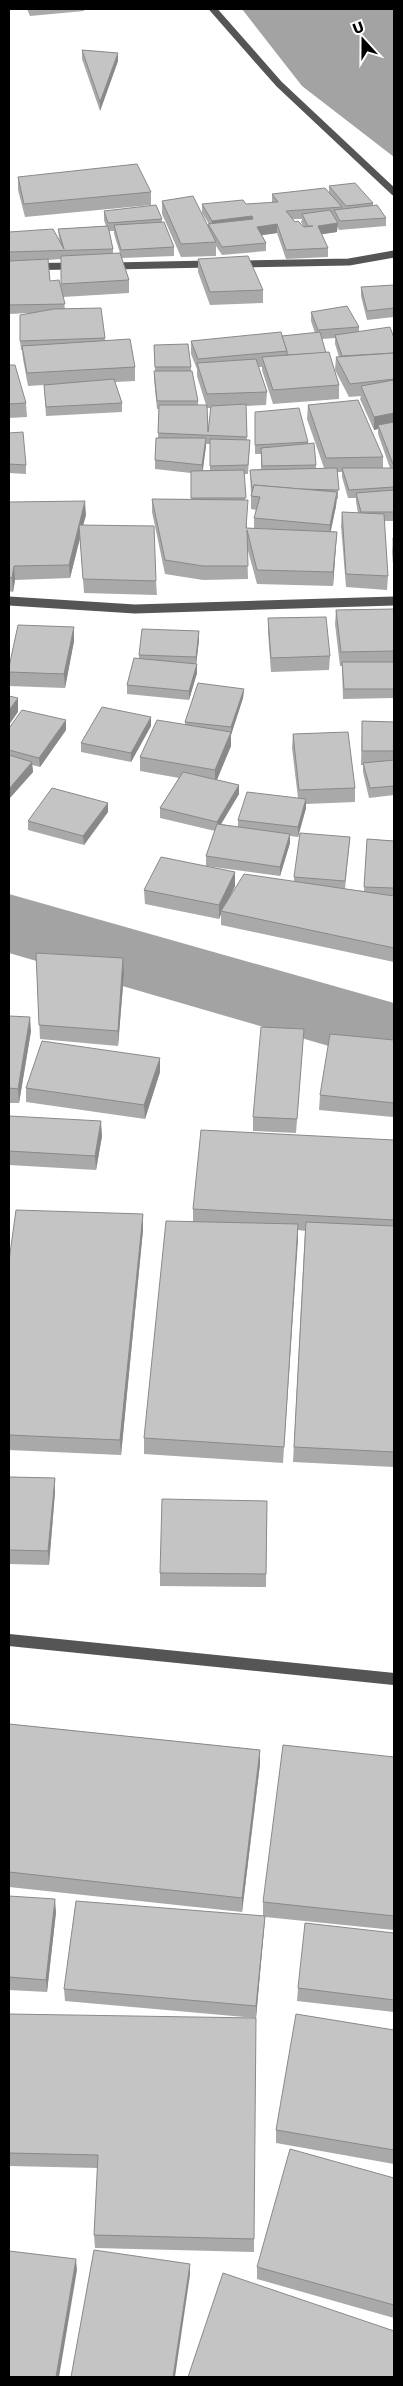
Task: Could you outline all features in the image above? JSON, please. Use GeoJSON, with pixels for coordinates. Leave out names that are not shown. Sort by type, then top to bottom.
{"type":"FeatureCollection","features":[{"type":"Feature","properties":{"kind":"street"},"geometry":{"type":"LineString","coordinates":[[213,9],[279,84],[394,192]]}},
{"type":"Feature","properties":{"kind":"street"},"geometry":{"type":"LineString","coordinates":[[232,264],[349,262],[394,254]]}},
{"type":"Feature","properties":{"kind":"street"},"geometry":{"type":"LineString","coordinates":[[106,266],[223,264]]}},
{"type":"Feature","properties":{"kind":"street"},"geometry":{"type":"LineString","coordinates":[[9,267],[77,266]]}},
{"type":"Feature","properties":{"kind":"street"},"geometry":{"type":"LineString","coordinates":[[9,601],[135,609],[394,602]]}},
{"type":"Feature","properties":{"kind":"street"},"geometry":{"type":"LineString","coordinates":[[9,1640],[394,1679]]}},
{"type":"Feature","properties":{"kind":"shaded area"},"geometry":{"type":"Polygon","coordinates":[[[242,9],[394,9],[394,157],[302,86],[242,9]]]}},
{"type":"Feature","properties":{"kind":"building"},"geometry":{"type":"Polygon","coordinates":[[[82,50],[118,53],[100,102],[82,50]]]}},
{"type":"Feature","properties":{"kind":"building"},"geometry":{"type":"Polygon","coordinates":[[[137,164],[151,192],[24,204],[18,177],[137,164]]]}},
{"type":"Feature","properties":{"kind":"building"},"geometry":{"type":"Polygon","coordinates":[[[355,183],[373,203],[346,206],[329,186],[355,183]]]}},
{"type":"Feature","properties":{"kind":"building"},"geometry":{"type":"Polygon","coordinates":[[[325,188],[342,207],[286,211],[295,222],[298,221],[304,227],[313,226],[308,226],[302,214],[330,210],[338,223],[318,226],[328,248],[286,250],[277,224],[257,227],[266,243],[222,247],[208,224],[253,219],[252,216],[212,221],[202,204],[243,200],[246,204],[278,202],[272,194],[325,188]]]}},
{"type":"Feature","properties":{"kind":"building"},"geometry":{"type":"Polygon","coordinates":[[[193,196],[216,242],[181,244],[162,201],[193,196]]]}},
{"type":"Feature","properties":{"kind":"building"},"geometry":{"type":"Polygon","coordinates":[[[156,205],[162,219],[108,223],[104,211],[156,205]]]}},
{"type":"Feature","properties":{"kind":"building"},"geometry":{"type":"Polygon","coordinates":[[[377,205],[386,218],[340,221],[334,210],[377,205]]]}},
{"type":"Feature","properties":{"kind":"building"},"geometry":{"type":"Polygon","coordinates":[[[164,222],[174,247],[121,250],[114,225],[164,222]]]}},
{"type":"Feature","properties":{"kind":"building"},"geometry":{"type":"Polygon","coordinates":[[[108,226],[113,249],[9,252],[9,232],[53,229],[64,249],[58,229],[108,226]]]}},
{"type":"Feature","properties":{"kind":"building"},"geometry":{"type":"Polygon","coordinates":[[[120,253],[129,280],[61,284],[61,256],[120,253]]]}},
{"type":"Feature","properties":{"kind":"building"},"geometry":{"type":"Polygon","coordinates":[[[248,256],[263,290],[210,292],[198,259],[248,256]]]}},
{"type":"Feature","properties":{"kind":"building"},"geometry":{"type":"Polygon","coordinates":[[[48,259],[50,281],[59,280],[65,304],[9,305],[9,261],[48,259]]]}},
{"type":"Feature","properties":{"kind":"building"},"geometry":{"type":"Polygon","coordinates":[[[394,285],[394,308],[367,311],[361,287],[394,285]]]}},
{"type":"Feature","properties":{"kind":"building"},"geometry":{"type":"Polygon","coordinates":[[[347,306],[359,327],[318,330],[311,312],[347,306]]]}},
{"type":"Feature","properties":{"kind":"building"},"geometry":{"type":"Polygon","coordinates":[[[101,308],[105,338],[20,341],[20,315],[54,309],[101,308]]]}},
{"type":"Feature","properties":{"kind":"building"},"geometry":{"type":"Polygon","coordinates":[[[390,327],[394,338],[394,353],[342,356],[335,335],[390,327]]]}},
{"type":"Feature","properties":{"kind":"building"},"geometry":{"type":"Polygon","coordinates":[[[281,332],[287,351],[198,359],[191,341],[281,332]]]}},
{"type":"Feature","properties":{"kind":"building"},"geometry":{"type":"Polygon","coordinates":[[[320,332],[326,353],[287,355],[282,336],[320,332]]]}},
{"type":"Feature","properties":{"kind":"building"},"geometry":{"type":"Polygon","coordinates":[[[130,339],[135,367],[27,373],[22,346],[130,339]]]}},
{"type":"Feature","properties":{"kind":"building"},"geometry":{"type":"Polygon","coordinates":[[[188,344],[191,367],[155,367],[154,345],[188,344]]]}},
{"type":"Feature","properties":{"kind":"building"},"geometry":{"type":"Polygon","coordinates":[[[329,352],[339,385],[273,390],[262,357],[329,352]]]}},
{"type":"Feature","properties":{"kind":"building"},"geometry":{"type":"Polygon","coordinates":[[[394,353],[394,379],[350,384],[336,357],[394,353]]]}},
{"type":"Feature","properties":{"kind":"building"},"geometry":{"type":"Polygon","coordinates":[[[256,359],[267,392],[207,394],[197,363],[256,359]]]}},
{"type":"Feature","properties":{"kind":"building"},"geometry":{"type":"Polygon","coordinates":[[[9,365],[15,365],[26,403],[9,404],[9,365]]]}},
{"type":"Feature","properties":{"kind":"building"},"geometry":{"type":"Polygon","coordinates":[[[154,371],[192,371],[198,401],[157,401],[154,371]]]}},
{"type":"Feature","properties":{"kind":"building"},"geometry":{"type":"Polygon","coordinates":[[[114,379],[122,403],[46,407],[44,385],[114,379]]]}},
{"type":"Feature","properties":{"kind":"building"},"geometry":{"type":"Polygon","coordinates":[[[394,380],[394,413],[374,417],[361,386],[394,380]]]}},
{"type":"Feature","properties":{"kind":"building"},"geometry":{"type":"Polygon","coordinates":[[[358,400],[383,457],[326,458],[308,405],[358,400]]]}},
{"type":"Feature","properties":{"kind":"building"},"geometry":{"type":"Polygon","coordinates":[[[246,404],[247,437],[158,433],[159,405],[207,405],[208,432],[211,406],[246,404]]]}},
{"type":"Feature","properties":{"kind":"building"},"geometry":{"type":"Polygon","coordinates":[[[299,408],[308,442],[255,445],[255,412],[299,408]]]}},
{"type":"Feature","properties":{"kind":"building"},"geometry":{"type":"Polygon","coordinates":[[[394,422],[394,464],[393,464],[378,425],[394,422]]]}},
{"type":"Feature","properties":{"kind":"building"},"geometry":{"type":"Polygon","coordinates":[[[23,432],[26,465],[9,464],[9,433],[23,432]]]}},
{"type":"Feature","properties":{"kind":"building"},"geometry":{"type":"Polygon","coordinates":[[[156,438],[206,438],[202,465],[155,460],[156,438]]]}},
{"type":"Feature","properties":{"kind":"building"},"geometry":{"type":"Polygon","coordinates":[[[210,439],[250,440],[248,465],[210,466],[210,439]]]}},
{"type":"Feature","properties":{"kind":"building"},"geometry":{"type":"Polygon","coordinates":[[[314,443],[316,465],[262,466],[261,448],[314,443]]]}},
{"type":"Feature","properties":{"kind":"building"},"geometry":{"type":"Polygon","coordinates":[[[337,468],[339,490],[254,485],[252,488],[250,470],[337,468]]]}},
{"type":"Feature","properties":{"kind":"building"},"geometry":{"type":"Polygon","coordinates":[[[342,468],[394,468],[394,487],[349,490],[342,468]]]}},
{"type":"Feature","properties":{"kind":"building"},"geometry":{"type":"Polygon","coordinates":[[[244,470],[246,498],[191,498],[191,471],[244,470]]]}},
{"type":"Feature","properties":{"kind":"building"},"geometry":{"type":"Polygon","coordinates":[[[254,485],[337,492],[330,525],[254,518],[260,497],[251,496],[254,485]]]}},
{"type":"Feature","properties":{"kind":"building"},"geometry":{"type":"Polygon","coordinates":[[[394,490],[394,512],[361,512],[356,493],[394,490]]]}},
{"type":"Feature","properties":{"kind":"building"},"geometry":{"type":"Polygon","coordinates":[[[152,499],[248,500],[246,528],[337,532],[333,572],[257,570],[247,530],[248,566],[203,566],[165,560],[152,499]]]}},
{"type":"Feature","properties":{"kind":"building"},"geometry":{"type":"Polygon","coordinates":[[[85,501],[69,565],[14,566],[12,578],[9,577],[9,502],[85,501]]]}},
{"type":"Feature","properties":{"kind":"building"},"geometry":{"type":"Polygon","coordinates":[[[342,512],[384,514],[388,576],[346,574],[342,512]]]}},
{"type":"Feature","properties":{"kind":"building"},"geometry":{"type":"Polygon","coordinates":[[[79,525],[154,526],[156,581],[83,579],[79,525]]]}},
{"type":"Feature","properties":{"kind":"building"},"geometry":{"type":"Polygon","coordinates":[[[394,609],[394,651],[341,652],[336,610],[394,609]]]}},
{"type":"Feature","properties":{"kind":"building"},"geometry":{"type":"Polygon","coordinates":[[[326,617],[330,656],[271,658],[268,618],[326,617]]]}},
{"type":"Feature","properties":{"kind":"building"},"geometry":{"type":"Polygon","coordinates":[[[18,625],[74,627],[64,674],[9,672],[18,625]]]}},
{"type":"Feature","properties":{"kind":"building"},"geometry":{"type":"Polygon","coordinates":[[[142,629],[199,631],[196,657],[139,655],[142,629]]]}},
{"type":"Feature","properties":{"kind":"building"},"geometry":{"type":"Polygon","coordinates":[[[134,658],[197,664],[189,691],[127,685],[134,658]]]}},
{"type":"Feature","properties":{"kind":"building"},"geometry":{"type":"Polygon","coordinates":[[[342,662],[394,662],[394,689],[344,689],[342,662]]]}},
{"type":"Feature","properties":{"kind":"building"},"geometry":{"type":"Polygon","coordinates":[[[198,683],[244,689],[231,727],[185,722],[198,683]]]}},
{"type":"Feature","properties":{"kind":"building"},"geometry":{"type":"Polygon","coordinates":[[[9,696],[18,698],[9,710],[9,696]]]}},
{"type":"Feature","properties":{"kind":"building"},"geometry":{"type":"Polygon","coordinates":[[[102,707],[151,717],[131,753],[81,743],[102,707]]]}},
{"type":"Feature","properties":{"kind":"building"},"geometry":{"type":"Polygon","coordinates":[[[22,710],[66,720],[39,758],[9,750],[9,728],[22,710]]]}},
{"type":"Feature","properties":{"kind":"building"},"geometry":{"type":"Polygon","coordinates":[[[157,720],[231,732],[215,770],[140,757],[157,720]]]}},
{"type":"Feature","properties":{"kind":"building"},"geometry":{"type":"Polygon","coordinates":[[[362,721],[394,722],[394,751],[362,751],[362,721]]]}},
{"type":"Feature","properties":{"kind":"building"},"geometry":{"type":"Polygon","coordinates":[[[348,732],[355,788],[299,790],[293,734],[348,732]]]}},
{"type":"Feature","properties":{"kind":"building"},"geometry":{"type":"Polygon","coordinates":[[[9,755],[32,762],[9,789],[9,755]]]}},
{"type":"Feature","properties":{"kind":"building"},"geometry":{"type":"Polygon","coordinates":[[[394,760],[394,786],[370,788],[363,763],[394,760]]]}},
{"type":"Feature","properties":{"kind":"building"},"geometry":{"type":"Polygon","coordinates":[[[183,772],[239,785],[217,822],[160,808],[183,772]]]}},
{"type":"Feature","properties":{"kind":"building"},"geometry":{"type":"Polygon","coordinates":[[[52,788],[108,803],[83,836],[28,821],[52,788]]]}},
{"type":"Feature","properties":{"kind":"building"},"geometry":{"type":"Polygon","coordinates":[[[247,792],[306,799],[298,827],[238,820],[247,792]]]}},
{"type":"Feature","properties":{"kind":"building"},"geometry":{"type":"Polygon","coordinates":[[[217,824],[290,834],[280,867],[206,856],[217,824]]]}},
{"type":"Feature","properties":{"kind":"building"},"geometry":{"type":"Polygon","coordinates":[[[300,833],[350,837],[345,881],[294,877],[300,833]]]}},
{"type":"Feature","properties":{"kind":"building"},"geometry":{"type":"Polygon","coordinates":[[[367,839],[394,841],[394,888],[364,887],[367,839]]]}},
{"type":"Feature","properties":{"kind":"building"},"geometry":{"type":"Polygon","coordinates":[[[161,857],[235,872],[219,905],[144,890],[161,857]]]}},
{"type":"Feature","properties":{"kind":"building"},"geometry":{"type":"Polygon","coordinates":[[[244,874],[394,896],[394,948],[221,911],[244,874]]]}},
{"type":"Feature","properties":{"kind":"building"},"geometry":{"type":"Polygon","coordinates":[[[36,953],[123,958],[118,1031],[39,1025],[36,953]]]}},
{"type":"Feature","properties":{"kind":"building"},"geometry":{"type":"Polygon","coordinates":[[[9,1016],[30,1017],[18,1089],[9,1088],[9,1016]]]}},
{"type":"Feature","properties":{"kind":"building"},"geometry":{"type":"Polygon","coordinates":[[[261,1027],[304,1029],[297,1119],[253,1117],[261,1027]]]}},
{"type":"Feature","properties":{"kind":"building"},"geometry":{"type":"Polygon","coordinates":[[[330,1034],[394,1040],[394,1103],[320,1095],[330,1034]]]}},
{"type":"Feature","properties":{"kind":"building"},"geometry":{"type":"Polygon","coordinates":[[[42,1041],[160,1058],[144,1105],[26,1088],[42,1041]]]}},
{"type":"Feature","properties":{"kind":"building"},"geometry":{"type":"Polygon","coordinates":[[[9,1116],[101,1121],[95,1156],[9,1151],[9,1116]]]}},
{"type":"Feature","properties":{"kind":"building"},"geometry":{"type":"Polygon","coordinates":[[[201,1130],[394,1140],[394,1220],[193,1209],[201,1130]]]}},
{"type":"Feature","properties":{"kind":"building"},"geometry":{"type":"Polygon","coordinates":[[[16,1210],[143,1214],[120,1440],[9,1435],[9,1261],[16,1210]]]}},
{"type":"Feature","properties":{"kind":"building"},"geometry":{"type":"Polygon","coordinates":[[[166,1221],[298,1224],[284,1447],[144,1438],[166,1221]]]}},
{"type":"Feature","properties":{"kind":"building"},"geometry":{"type":"Polygon","coordinates":[[[306,1222],[394,1226],[394,1452],[294,1447],[306,1222]]]}},
{"type":"Feature","properties":{"kind":"building"},"geometry":{"type":"Polygon","coordinates":[[[9,1477],[55,1478],[48,1551],[9,1550],[9,1477]]]}},
{"type":"Feature","properties":{"kind":"building"},"geometry":{"type":"Polygon","coordinates":[[[162,1499],[267,1501],[266,1574],[160,1573],[162,1499]]]}},
{"type":"Feature","properties":{"kind":"building"},"geometry":{"type":"Polygon","coordinates":[[[9,1724],[260,1750],[242,1898],[9,1872],[9,1724]]]}},
{"type":"Feature","properties":{"kind":"building"},"geometry":{"type":"Polygon","coordinates":[[[283,1745],[394,1757],[394,1916],[263,1902],[283,1745]]]}},
{"type":"Feature","properties":{"kind":"building"},"geometry":{"type":"Polygon","coordinates":[[[9,1896],[55,1899],[46,1980],[9,1977],[9,1896]]]}},
{"type":"Feature","properties":{"kind":"building"},"geometry":{"type":"Polygon","coordinates":[[[76,1901],[265,1916],[256,2006],[64,1989],[76,1901]]]}},
{"type":"Feature","properties":{"kind":"building"},"geometry":{"type":"Polygon","coordinates":[[[305,1923],[394,1933],[394,2000],[298,1988],[305,1923]]]}},
{"type":"Feature","properties":{"kind":"building"},"geometry":{"type":"Polygon","coordinates":[[[9,2014],[256,2018],[254,2239],[94,2235],[98,2155],[9,2153],[9,2014]]]}},
{"type":"Feature","properties":{"kind":"building"},"geometry":{"type":"Polygon","coordinates":[[[296,2014],[394,2030],[394,2150],[276,2130],[296,2014]]]}},
{"type":"Feature","properties":{"kind":"building"},"geometry":{"type":"Polygon","coordinates":[[[290,2149],[394,2178],[394,2305],[257,2267],[290,2149]]]}},
{"type":"Feature","properties":{"kind":"building"},"geometry":{"type":"Polygon","coordinates":[[[94,2250],[190,2264],[173,2377],[71,2377],[94,2250]]]}},
{"type":"Feature","properties":{"kind":"building"},"geometry":{"type":"Polygon","coordinates":[[[9,2251],[76,2259],[56,2377],[9,2377],[9,2251]]]}},
{"type":"Feature","properties":{"kind":"building"},"geometry":{"type":"Polygon","coordinates":[[[223,2273],[394,2331],[394,2377],[188,2377],[223,2273]]]}},
{"type":"Feature","properties":{"kind":"waterway"},"geometry":{"type":"LineString","coordinates":[[9,923],[394,1034]]}}]}
